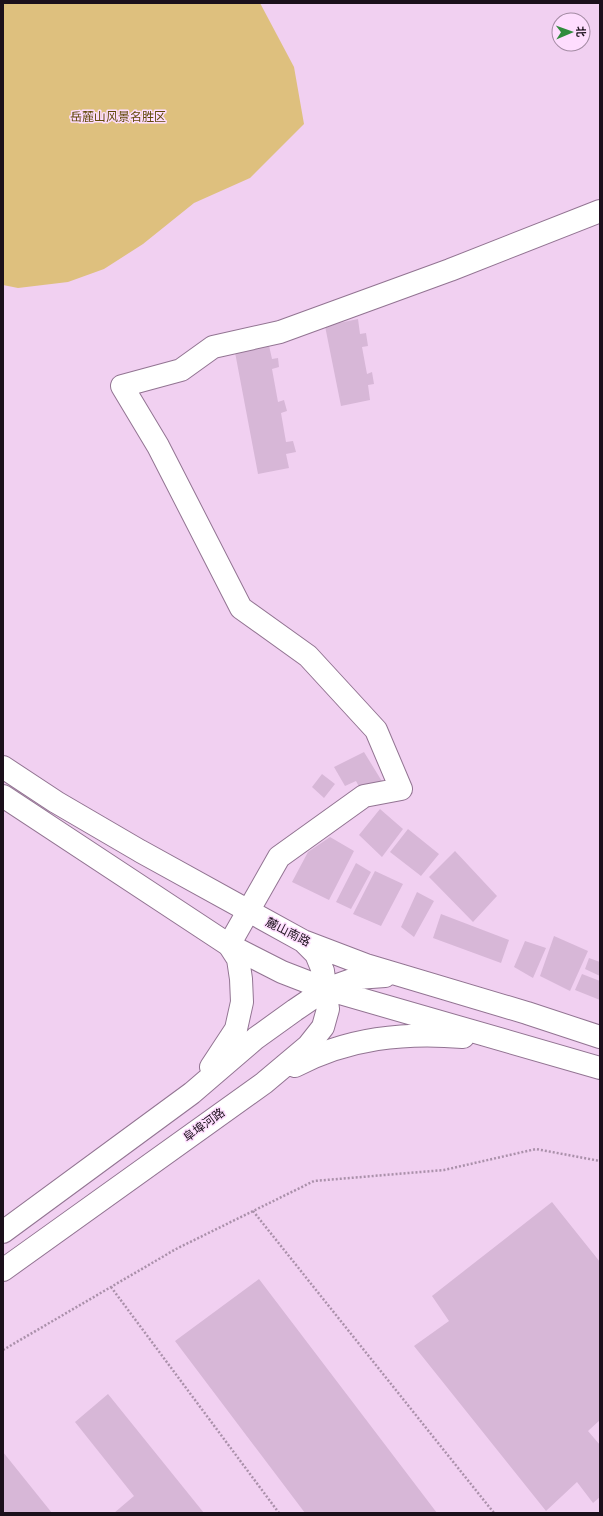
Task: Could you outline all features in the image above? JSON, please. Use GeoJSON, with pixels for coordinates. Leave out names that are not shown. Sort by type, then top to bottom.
{"type":"FeatureCollection","features":[{"type":"Feature","properties":{"kind":"main road"},"geometry":{"type":"LineString","coordinates":[[229,946],[279,857],[364,796],[401,789],[376,730],[308,656],[241,608],[158,446],[122,386],[181,370],[213,347],[280,332],[450,270],[600,211]]}},
{"type":"Feature","properties":{"kind":"main road","name":"麓山南路"},"geometry":{"type":"LineString","coordinates":[[3,767],[56,802],[140,851],[303,941],[366,965],[600,1037]]}},
{"type":"Feature","properties":{"kind":"main road"},"geometry":{"type":"LineString","coordinates":[[3,796],[229,946],[282,972],[326,989],[531,1046],[600,1068]]}},
{"type":"Feature","properties":{"kind":"main road","name":"阜埠河路"},"geometry":{"type":"LineString","coordinates":[[3,1270],[264,1082],[308,1046],[323,1027],[328,1009],[323,971],[316,954],[303,941]]}},
{"type":"Feature","properties":{"kind":"main road"},"geometry":{"type":"LineString","coordinates":[[192,1093],[236,1029],[242,1002],[241,979],[238,958],[229,946]]}},
{"type":"Feature","properties":{"kind":"main road"},"geometry":{"type":"LineString","coordinates":[[3,1232],[192,1093],[256,1038],[326,989],[356,978],[401,976]]}},
{"type":"Feature","properties":{"kind":"main road"},"geometry":{"type":"LineString","coordinates":[[264,1082],[314,1056],[350,1044],[410,1035],[462,1037],[531,1046]]}},
{"type":"Feature","properties":{"kind":"path"},"geometry":{"type":"LineString","coordinates":[[3,1350],[176,1249],[314,1181],[444,1170],[536,1149],[600,1161]]}},
{"type":"Feature","properties":{"kind":"path"},"geometry":{"type":"LineString","coordinates":[[253,1211],[494,1513]]}},
{"type":"Feature","properties":{"kind":"path"},"geometry":{"type":"LineString","coordinates":[[110,1287],[279,1513]]}},
{"type":"Feature","properties":{"kind":"green space","name":"岳麓山风景名胜区"},"geometry":{"type":"Polygon","coordinates":[[[3,3],[260,3],[294,67],[304,124],[250,178],[194,203],[143,244],[104,269],[68,282],[18,288],[3,285],[3,3]]]}},
{"type":"Feature","properties":{"kind":"building"},"geometry":{"type":"Polygon","coordinates":[[[358,319],[360,334],[366,333],[368,346],[362,347],[367,374],[372,372],[374,384],[368,385],[370,400],[341,406],[325,326],[358,319]]]}},
{"type":"Feature","properties":{"kind":"building"},"geometry":{"type":"Polygon","coordinates":[[[268,341],[272,359],[278,358],[279,367],[272,369],[278,402],[284,400],[287,411],[281,413],[286,442],[293,441],[296,452],[286,454],[289,468],[258,474],[234,347],[268,341]]]}},
{"type":"Feature","properties":{"kind":"building"},"geometry":{"type":"Polygon","coordinates":[[[364,752],[383,783],[364,796],[356,781],[345,786],[334,767],[364,752]]]}},
{"type":"Feature","properties":{"kind":"building"},"geometry":{"type":"Polygon","coordinates":[[[322,774],[335,784],[324,798],[312,787],[322,774]]]}},
{"type":"Feature","properties":{"kind":"building"},"geometry":{"type":"Polygon","coordinates":[[[380,809],[403,829],[382,857],[359,835],[380,809]]]}},
{"type":"Feature","properties":{"kind":"building"},"geometry":{"type":"Polygon","coordinates":[[[408,829],[439,854],[421,876],[390,852],[408,829]]]}},
{"type":"Feature","properties":{"kind":"building"},"geometry":{"type":"Polygon","coordinates":[[[330,837],[354,851],[329,900],[292,882],[308,852],[330,837]]]}},
{"type":"Feature","properties":{"kind":"building"},"geometry":{"type":"Polygon","coordinates":[[[455,851],[497,896],[473,922],[429,877],[455,851]]]}},
{"type":"Feature","properties":{"kind":"building"},"geometry":{"type":"Polygon","coordinates":[[[356,863],[371,872],[351,909],[336,902],[356,863]]]}},
{"type":"Feature","properties":{"kind":"building"},"geometry":{"type":"Polygon","coordinates":[[[375,871],[403,884],[381,926],[353,914],[375,871]]]}},
{"type":"Feature","properties":{"kind":"building"},"geometry":{"type":"Polygon","coordinates":[[[417,892],[434,901],[414,937],[401,927],[417,892]]]}},
{"type":"Feature","properties":{"kind":"building"},"geometry":{"type":"Polygon","coordinates":[[[441,914],[509,940],[501,963],[433,938],[441,914]]]}},
{"type":"Feature","properties":{"kind":"building"},"geometry":{"type":"Polygon","coordinates":[[[554,936],[588,951],[570,991],[540,976],[554,936]]]}},
{"type":"Feature","properties":{"kind":"building"},"geometry":{"type":"Polygon","coordinates":[[[525,941],[546,948],[533,978],[514,967],[525,941]]]}},
{"type":"Feature","properties":{"kind":"building"},"geometry":{"type":"Polygon","coordinates":[[[589,958],[600,962],[600,976],[585,969],[589,958]]]}},
{"type":"Feature","properties":{"kind":"building"},"geometry":{"type":"Polygon","coordinates":[[[582,974],[600,981],[600,1000],[575,990],[582,974]]]}},
{"type":"Feature","properties":{"kind":"building"},"geometry":{"type":"Polygon","coordinates":[[[552,1202],[600,1262],[600,1420],[588,1431],[600,1445],[600,1497],[593,1503],[577,1482],[546,1511],[414,1346],[449,1321],[432,1296],[552,1202]]]}},
{"type":"Feature","properties":{"kind":"building"},"geometry":{"type":"Polygon","coordinates":[[[259,1279],[437,1513],[305,1513],[175,1341],[259,1279]]]}},
{"type":"Feature","properties":{"kind":"building"},"geometry":{"type":"Polygon","coordinates":[[[108,1394],[204,1513],[114,1513],[134,1496],[75,1422],[108,1394]]]}},
{"type":"Feature","properties":{"kind":"building"},"geometry":{"type":"Polygon","coordinates":[[[3,1452],[52,1513],[3,1513],[3,1452]]]}}]}
